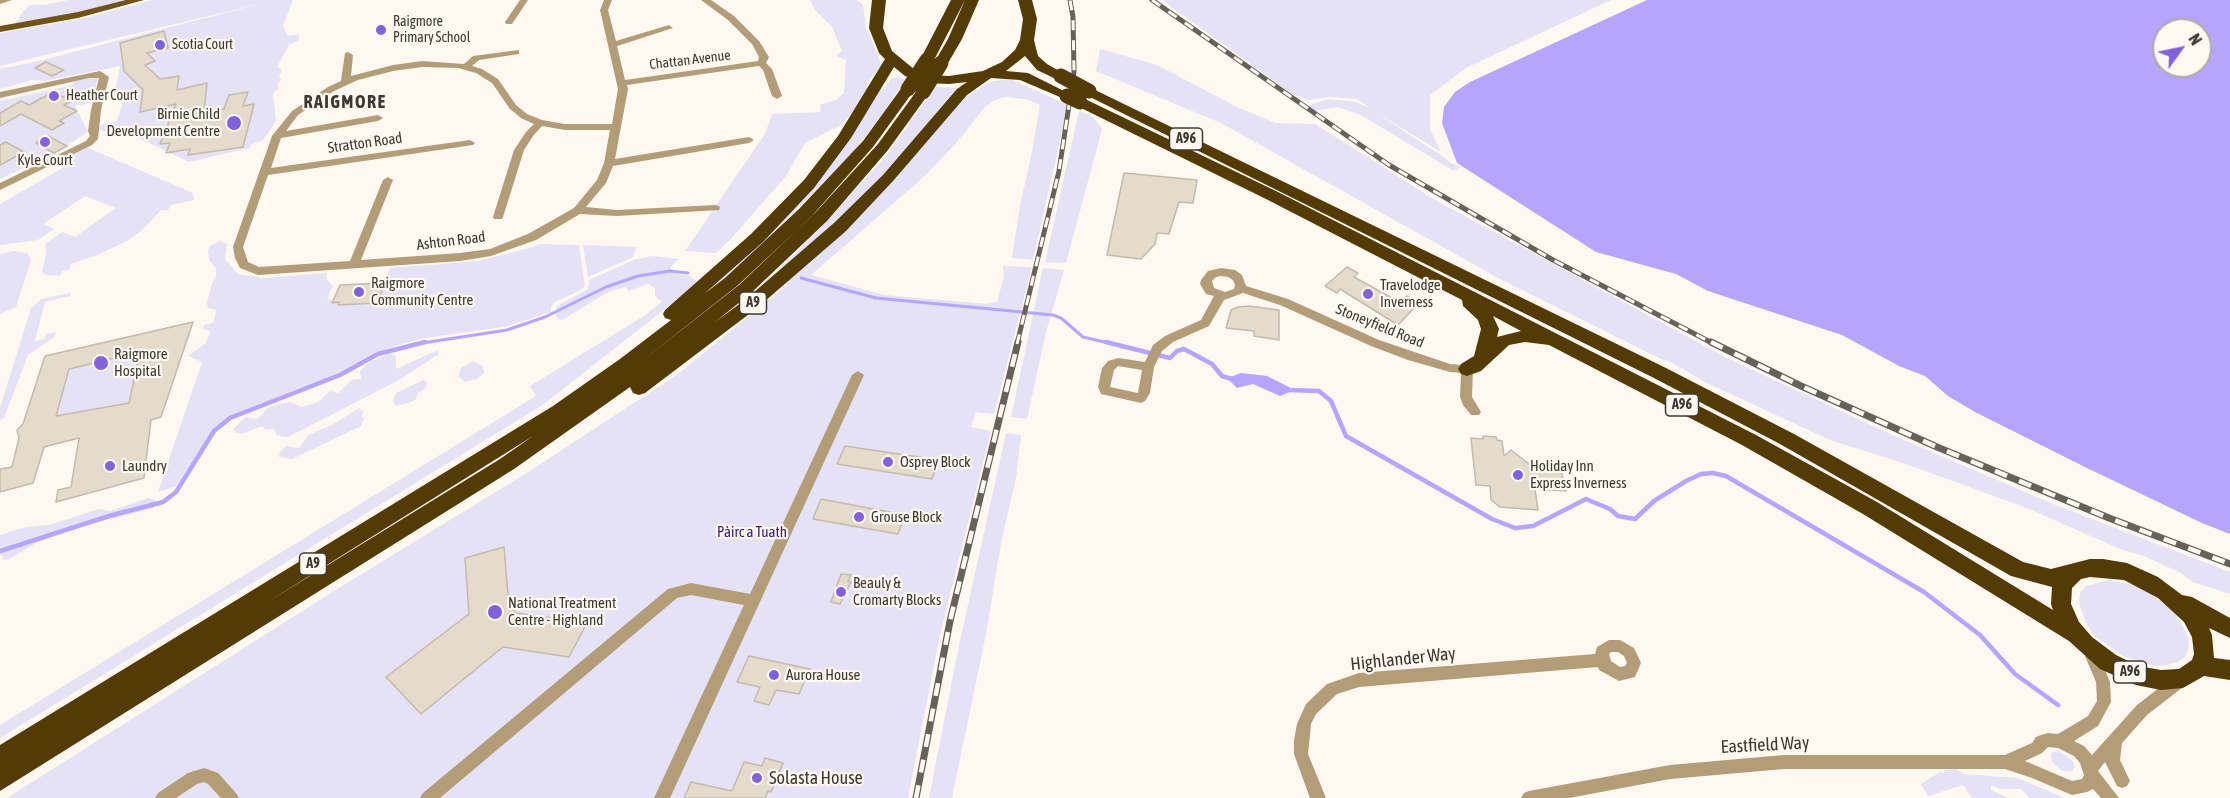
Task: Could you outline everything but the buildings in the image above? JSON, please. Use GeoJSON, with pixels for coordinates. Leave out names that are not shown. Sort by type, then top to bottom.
{"type":"FeatureCollection","features":[{"type":"Feature","properties":{"kind":"highway","name":"A96"},"geometry":{"type":"LineString","coordinates":[[879,0],[876,28],[882,46],[892,58],[910,72],[939,80],[987,74],[1023,76],[1079,96],[1658,372],[1787,440],[2018,570],[2051,578],[2090,568],[2103,567],[2127,572],[2230,629]]}},
{"type":"Feature","properties":{"kind":"highway","name":"A9"},"geometry":{"type":"LineString","coordinates":[[934,62],[957,0]]}},
{"type":"Feature","properties":{"kind":"highway","name":"A9"},"geometry":{"type":"LineString","coordinates":[[0,780],[557,431],[651,364],[745,288],[821,217],[855,181],[883,147],[934,62],[955,39],[972,0]]}},
{"type":"Feature","properties":{"kind":"highway","name":"A96"},"geometry":{"type":"LineString","coordinates":[[987,74],[1014,59],[1021,52],[1027,40],[1030,19],[1025,0]]}},
{"type":"Feature","properties":{"kind":"highway","name":"A96"},"geometry":{"type":"LineString","coordinates":[[1027,40],[1032,57],[1042,67],[1061,76],[1079,96],[1749,440],[1870,508],[2082,640]]}},
{"type":"Feature","properties":{"kind":"highway","name":"A9"},"geometry":{"type":"LineString","coordinates":[[560,411],[714,278],[794,200],[844,138],[892,58]]}},
{"type":"Feature","properties":{"kind":"highway","name":"A9"},"geometry":{"type":"LineString","coordinates":[[379,543],[448,512],[630,394],[719,329],[840,227],[888,178],[957,97],[987,74]]}},
{"type":"Feature","properties":{"kind":"highway","name":"A9"},"geometry":{"type":"LineString","coordinates":[[0,757],[560,411],[626,364],[731,282],[805,213],[840,177],[915,91]]}},
{"type":"Feature","properties":{"kind":"highway"},"geometry":{"type":"LineString","coordinates":[[1396,258],[1463,298],[1480,311],[1490,329],[1483,357]]}},
{"type":"Feature","properties":{"kind":"highway"},"geometry":{"type":"LineString","coordinates":[[1467,369],[1475,366],[1504,340],[1516,336],[1534,336],[1643,384]]}},
{"type":"Feature","properties":{"kind":"highway","name":"A96"},"geometry":{"type":"LineString","coordinates":[[2073,573],[2062,585],[2061,604],[2071,628],[2082,640],[2108,662],[2136,675],[2161,680],[2183,678]]}},
{"type":"Feature","properties":{"kind":"highway","name":"A96"},"geometry":{"type":"LineString","coordinates":[[2165,592],[2191,616],[2202,635],[2205,654],[2201,666]]}},
{"type":"Feature","properties":{"kind":"highway"},"geometry":{"type":"LineString","coordinates":[[2183,678],[2201,666],[2230,670]]}},
{"type":"Feature","properties":{"kind":"main road"},"geometry":{"type":"LineString","coordinates":[[0,29],[78,15],[139,0]]}},
{"type":"Feature","properties":{"kind":"street"},"geometry":{"type":"LineString","coordinates":[[0,2],[8,0]]}},
{"type":"Feature","properties":{"kind":"street"},"geometry":{"type":"LineString","coordinates":[[509,22],[524,0]]}},
{"type":"Feature","properties":{"kind":"street","name":"Ashton Road"},"geometry":{"type":"LineString","coordinates":[[277,136],[238,248],[244,265],[258,272],[460,257],[491,252],[532,237],[578,210],[602,181],[609,163],[623,89],[604,10],[608,0]]}},
{"type":"Feature","properties":{"kind":"street"},"geometry":{"type":"LineString","coordinates":[[705,0],[737,23],[756,44],[764,57],[761,63],[767,69],[777,96]]}},
{"type":"Feature","properties":{"kind":"street"},"geometry":{"type":"LineString","coordinates":[[612,45],[669,28]]}},
{"type":"Feature","properties":{"kind":"street"},"geometry":{"type":"LineString","coordinates":[[466,67],[477,58],[516,52]]}},
{"type":"Feature","properties":{"kind":"street"},"geometry":{"type":"LineString","coordinates":[[346,82],[348,55]]}},
{"type":"Feature","properties":{"kind":"street","name":"Chattan Avenue"},"geometry":{"type":"LineString","coordinates":[[622,83],[761,63]]}},
{"type":"Feature","properties":{"kind":"street"},"geometry":{"type":"LineString","coordinates":[[277,136],[295,113],[346,82],[381,70],[422,64],[458,64],[479,71],[495,81],[513,107],[524,116],[540,123],[565,128],[615,127]]}},
{"type":"Feature","properties":{"kind":"street"},"geometry":{"type":"LineString","coordinates":[[0,95],[88,75],[100,74],[104,77],[96,110],[93,131],[95,137],[89,143],[0,187]]}},
{"type":"Feature","properties":{"kind":"street"},"geometry":{"type":"LineString","coordinates":[[277,136],[378,118]]}},
{"type":"Feature","properties":{"kind":"street"},"geometry":{"type":"LineString","coordinates":[[498,217],[519,150],[529,134],[540,123]]}},
{"type":"Feature","properties":{"kind":"street"},"geometry":{"type":"LineString","coordinates":[[609,163],[749,140]]}},
{"type":"Feature","properties":{"kind":"street","name":"Stratton Road"},"geometry":{"type":"LineString","coordinates":[[265,172],[470,143]]}},
{"type":"Feature","properties":{"kind":"street"},"geometry":{"type":"LineString","coordinates":[[354,264],[388,180]]}},
{"type":"Feature","properties":{"kind":"street"},"geometry":{"type":"LineString","coordinates":[[578,210],[617,213],[715,208]]}},
{"type":"Feature","properties":{"kind":"street"},"geometry":{"type":"LineString","coordinates":[[1193,278],[1207,280],[1226,269],[1238,278],[1240,288],[1230,296],[1220,296],[1210,291],[1207,280]]}},
{"type":"Feature","properties":{"kind":"street","name":"Stoneyfield Road"},"geometry":{"type":"LineString","coordinates":[[1240,288],[1284,302],[1412,357],[1450,368],[1467,369]]}},
{"type":"Feature","properties":{"kind":"street"},"geometry":{"type":"LineString","coordinates":[[1152,359],[1163,342],[1205,323],[1220,296]]}},
{"type":"Feature","properties":{"kind":"street"},"geometry":{"type":"LineString","coordinates":[[1467,369],[1466,397],[1475,412]]}},
{"type":"Feature","properties":{"kind":"street"},"geometry":{"type":"LineString","coordinates":[[662,798],[858,375]]}},
{"type":"Feature","properties":{"kind":"street"},"geometry":{"type":"LineString","coordinates":[[428,798],[673,593],[691,589],[754,601]]}},
{"type":"Feature","properties":{"kind":"street"},"geometry":{"type":"LineString","coordinates":[[2060,741],[2093,721],[2104,702],[2105,690],[2099,668],[2082,640]]}},
{"type":"Feature","properties":{"kind":"street","name":"Highlander Way"},"geometry":{"type":"LineString","coordinates":[[1318,798],[1301,754],[1301,740],[1304,724],[1311,709],[1332,689],[1359,680],[1602,660]]}},
{"type":"Feature","properties":{"kind":"street"},"geometry":{"type":"LineString","coordinates":[[2005,762],[2049,777],[2072,788],[2090,776],[2142,710],[2183,678]]}},
{"type":"Feature","properties":{"kind":"street"},"geometry":{"type":"LineString","coordinates":[[2005,762],[2037,748],[2041,742],[2060,741],[2079,751],[2090,776],[2110,798]]}},
{"type":"Feature","properties":{"kind":"street"},"geometry":{"type":"LineString","coordinates":[[2115,742],[2112,760],[2122,781]]}},
{"type":"Feature","properties":{"kind":"street"},"geometry":{"type":"LineString","coordinates":[[2037,748],[2037,761],[2049,777]]}},
{"type":"Feature","properties":{"kind":"street","name":"Eastfield Way"},"geometry":{"type":"LineString","coordinates":[[1529,798],[1648,776],[1738,765],[1784,762],[2005,762]]}},
{"type":"Feature","properties":{"kind":"street"},"geometry":{"type":"LineString","coordinates":[[163,798],[194,778],[204,775],[213,778],[231,798]]}},
{"type":"Feature","properties":{"kind":"green space"},"geometry":{"type":"Polygon","coordinates":[[[68,0],[133,0],[108,8],[14,22],[20,19],[18,18],[29,5],[45,5],[68,0]]]}},
{"type":"Feature","properties":{"kind":"green space"},"geometry":{"type":"Polygon","coordinates":[[[153,0],[293,0],[283,26],[288,36],[299,35],[299,40],[289,45],[277,67],[282,70],[279,77],[281,80],[277,84],[279,88],[273,94],[276,121],[263,140],[252,144],[250,148],[189,162],[126,132],[117,138],[101,130],[99,127],[103,124],[117,121],[124,99],[124,94],[108,97],[109,90],[116,86],[120,66],[44,81],[32,80],[0,89],[0,69],[267,2],[0,66],[0,33],[81,19],[153,0]]]}},
{"type":"Feature","properties":{"kind":"green space"},"geometry":{"type":"Polygon","coordinates":[[[810,0],[857,0],[863,5],[866,27],[882,65],[868,81],[866,97],[841,125],[805,143],[786,176],[730,240],[716,253],[685,251],[765,134],[772,114],[821,112],[820,105],[836,100],[844,93],[846,60],[838,57],[837,55],[842,51],[832,27],[815,10],[810,0]]]}},
{"type":"Feature","properties":{"kind":"green space"},"geometry":{"type":"Polygon","coordinates":[[[1162,0],[1611,0],[1466,68],[1430,95],[1430,129],[1441,152],[1374,111],[1450,163],[1460,167],[1454,171],[1361,115],[1338,107],[1315,111],[1310,107],[1312,104],[1329,99],[1355,102],[1370,108],[1357,99],[1329,97],[1308,100],[1292,94],[1162,0]]]}},
{"type":"Feature","properties":{"kind":"green space"},"geometry":{"type":"Polygon","coordinates":[[[1100,49],[1157,65],[1239,108],[1276,123],[1315,124],[1437,201],[1727,358],[1897,437],[2053,504],[2230,572],[2230,594],[2193,582],[2181,573],[2144,556],[2120,549],[2027,508],[1903,463],[1830,440],[1705,382],[1671,362],[1500,279],[1221,123],[1096,71],[1100,49]]]}},
{"type":"Feature","properties":{"kind":"green space"},"geometry":{"type":"Polygon","coordinates":[[[93,76],[98,78],[93,98],[89,103],[75,106],[88,132],[55,153],[57,158],[33,170],[26,167],[0,179],[0,101],[72,85],[75,81],[93,76]]]}},
{"type":"Feature","properties":{"kind":"green space"},"geometry":{"type":"Polygon","coordinates":[[[898,77],[905,80],[882,115],[852,153],[736,272],[692,303],[838,155],[881,89],[884,89],[891,79],[898,77]]]}},
{"type":"Feature","properties":{"kind":"green space","name":"Pàirc a Tuath"},"geometry":{"type":"Polygon","coordinates":[[[1010,79],[1068,105],[1033,260],[1012,258],[1040,105],[1025,99],[1005,97],[985,107],[926,175],[811,275],[884,295],[987,304],[997,302],[1004,276],[1003,266],[1032,267],[994,414],[976,412],[971,427],[991,431],[940,635],[908,798],[7,798],[334,591],[530,471],[678,374],[787,285],[784,283],[880,193],[966,97],[989,82],[1010,79]]]}},
{"type":"Feature","properties":{"kind":"green space"},"geometry":{"type":"Polygon","coordinates":[[[935,87],[961,88],[866,195],[777,277],[704,330],[776,272],[820,229],[886,156],[935,87]]]}},
{"type":"Feature","properties":{"kind":"green space"},"geometry":{"type":"Polygon","coordinates":[[[1079,111],[1093,117],[1102,129],[1066,263],[1045,262],[1079,111]]]}},
{"type":"Feature","properties":{"kind":"green space"},"geometry":{"type":"Polygon","coordinates":[[[86,147],[193,193],[194,200],[171,205],[168,210],[161,210],[129,240],[95,256],[70,264],[70,269],[62,271],[60,276],[45,275],[42,271],[46,254],[45,244],[62,232],[75,237],[116,208],[85,196],[43,224],[54,229],[38,240],[0,245],[0,204],[68,165],[63,160],[86,147]]]}},
{"type":"Feature","properties":{"kind":"green space"},"geometry":{"type":"Polygon","coordinates":[[[220,241],[227,244],[225,259],[238,274],[264,278],[327,273],[327,280],[333,286],[327,299],[333,300],[332,303],[339,302],[338,305],[377,303],[390,268],[479,261],[540,244],[579,245],[585,286],[555,302],[551,307],[551,312],[504,327],[424,338],[389,348],[332,377],[229,417],[212,432],[176,486],[158,492],[202,362],[188,356],[206,343],[210,331],[203,329],[204,325],[212,323],[215,317],[216,310],[208,308],[207,303],[212,283],[216,278],[216,268],[209,260],[208,251],[210,246],[220,241]]]}},
{"type":"Feature","properties":{"kind":"green space"},"geometry":{"type":"Polygon","coordinates":[[[583,245],[636,247],[633,257],[588,277],[583,245]]]}},
{"type":"Feature","properties":{"kind":"green space"},"geometry":{"type":"Polygon","coordinates":[[[15,251],[27,253],[31,260],[16,307],[0,314],[0,254],[15,251]]]}},
{"type":"Feature","properties":{"kind":"green space"},"geometry":{"type":"Polygon","coordinates":[[[652,256],[679,259],[671,267],[672,273],[690,276],[696,281],[694,286],[544,404],[0,738],[0,725],[536,396],[530,386],[644,316],[662,302],[655,296],[655,288],[648,284],[629,291],[626,287],[610,291],[562,320],[557,318],[555,313],[557,306],[588,289],[589,280],[634,260],[652,256]]]}},
{"type":"Feature","properties":{"kind":"green space"},"geometry":{"type":"Polygon","coordinates":[[[1043,268],[1064,270],[1046,332],[1027,419],[1011,417],[1043,268]]]}},
{"type":"Feature","properties":{"kind":"green space"},"geometry":{"type":"Polygon","coordinates":[[[70,293],[70,296],[45,302],[35,341],[45,339],[46,334],[56,332],[54,337],[28,355],[4,418],[0,420],[0,408],[31,308],[42,299],[70,293]]]}},
{"type":"Feature","properties":{"kind":"green space"},"geometry":{"type":"Polygon","coordinates":[[[438,350],[439,354],[399,380],[288,437],[276,435],[275,429],[266,430],[262,426],[242,434],[233,429],[246,417],[258,419],[268,408],[279,404],[290,402],[302,407],[318,402],[330,391],[338,393],[352,380],[361,379],[360,371],[370,362],[384,356],[390,354],[396,356],[396,369],[438,350]]]}},
{"type":"Feature","properties":{"kind":"green space"},"geometry":{"type":"Polygon","coordinates":[[[140,352],[129,403],[56,416],[64,387],[32,394],[39,375],[140,352]]]}},
{"type":"Feature","properties":{"kind":"green space"},"geometry":{"type":"Polygon","coordinates":[[[473,361],[483,366],[484,373],[477,379],[465,382],[459,377],[459,373],[461,368],[473,361]]]}},
{"type":"Feature","properties":{"kind":"green space"},"geometry":{"type":"Polygon","coordinates":[[[423,380],[427,382],[427,386],[418,392],[416,399],[396,406],[393,401],[396,393],[423,380]]]}},
{"type":"Feature","properties":{"kind":"green space"},"geometry":{"type":"Polygon","coordinates":[[[359,408],[364,412],[361,416],[364,418],[361,426],[292,459],[279,457],[280,452],[286,446],[299,448],[308,435],[332,425],[359,408]]]}},
{"type":"Feature","properties":{"kind":"green space"},"geometry":{"type":"Polygon","coordinates":[[[1006,433],[1021,435],[1016,478],[1001,543],[986,634],[952,798],[929,798],[958,650],[1006,433]]]}},
{"type":"Feature","properties":{"kind":"green space"},"geometry":{"type":"Polygon","coordinates":[[[148,498],[156,500],[154,508],[75,528],[36,543],[9,559],[3,560],[0,555],[0,535],[26,527],[49,525],[99,509],[111,511],[148,498]]]}},
{"type":"Feature","properties":{"kind":"green space"},"geometry":{"type":"Polygon","coordinates":[[[2107,580],[2135,585],[2150,593],[2175,613],[2188,636],[2189,647],[2186,656],[2178,662],[2154,666],[2123,656],[2096,637],[2087,625],[2079,603],[2080,593],[2086,586],[2107,580]]]}},
{"type":"Feature","properties":{"kind":"green space"},"geometry":{"type":"Polygon","coordinates":[[[2058,751],[2072,760],[2075,766],[2072,771],[2062,771],[2052,762],[2051,753],[2058,751]]]}},
{"type":"Feature","properties":{"kind":"green space"},"geometry":{"type":"Polygon","coordinates":[[[1956,769],[1964,774],[2017,778],[2065,798],[2030,798],[2021,789],[2001,789],[1991,785],[1991,790],[2009,798],[1972,798],[1963,785],[1928,796],[1921,784],[1940,772],[1944,773],[1944,770],[1956,769]]]}},
{"type":"Feature","properties":{"kind":"shaded area"},"geometry":{"type":"Polygon","coordinates":[[[1647,0],[2230,0],[2230,534],[2089,469],[1975,412],[1948,396],[1925,376],[1899,366],[1842,335],[1708,291],[1676,274],[1596,252],[1457,163],[1442,123],[1444,107],[1455,92],[1470,82],[1647,0]]]}},
{"type":"Feature","properties":{"kind":"shaded area"},"geometry":{"type":"Polygon","coordinates":[[[1241,373],[1267,376],[1289,387],[1292,391],[1280,396],[1253,384],[1237,388],[1227,378],[1241,373]]]}},
{"type":"Feature","properties":{"kind":"waterway"},"geometry":{"type":"LineString","coordinates":[[419,344],[507,330],[545,317],[606,287],[638,276],[670,271],[688,273]]}},
{"type":"Feature","properties":{"kind":"waterway"},"geometry":{"type":"LineString","coordinates":[[801,278],[876,298],[1053,315],[1061,318],[1083,337],[1113,344]]}},
{"type":"Feature","properties":{"kind":"waterway"},"geometry":{"type":"LineString","coordinates":[[419,344],[425,342]]}},
{"type":"Feature","properties":{"kind":"waterway"},"geometry":{"type":"LineString","coordinates":[[1106,342],[1170,358],[1177,351],[1184,349],[1212,364],[1222,376],[1232,379]]}},
{"type":"Feature","properties":{"kind":"waterway"},"geometry":{"type":"LineString","coordinates":[[0,551],[109,516],[163,502],[176,492],[214,431],[230,418],[340,375],[378,354],[419,344]]}},
{"type":"Feature","properties":{"kind":"waterway"},"geometry":{"type":"LineString","coordinates":[[1288,390],[1319,391],[1331,401],[1346,436],[1492,519],[1515,528],[1533,526],[1586,499],[1610,509],[1618,516],[1635,519],[1654,501],[1686,481],[1701,474],[1713,473],[1726,476],[1924,592],[1980,635],[2015,674],[2058,705]]}},
{"type":"Feature","properties":{"kind":"railway"},"geometry":{"type":"LineString","coordinates":[[1017,344],[1059,171],[1074,72],[1073,17],[1070,0]]}},
{"type":"Feature","properties":{"kind":"railway"},"geometry":{"type":"LineString","coordinates":[[1152,0],[1389,165],[1553,260],[1714,344]]}},
{"type":"Feature","properties":{"kind":"railway"},"geometry":{"type":"LineString","coordinates":[[916,798],[950,621],[1018,342]]}},
{"type":"Feature","properties":{"kind":"railway"},"geometry":{"type":"LineString","coordinates":[[1711,342],[1801,386],[1937,447],[2109,518],[2230,564]]}},
{"type":"Feature","properties":{"kind":"place","name":"Raigmore Primary School"},"geometry":{"type":"Point","coordinates":[381,30]}},
{"type":"Feature","properties":{"kind":"place","name":"Scotia Court"},"geometry":{"type":"Point","coordinates":[160,45]}},
{"type":"Feature","properties":{"kind":"place","name":"Heather Court"},"geometry":{"type":"Point","coordinates":[54,96]}},
{"type":"Feature","properties":{"kind":"place","name":"Birnie Child Development Centre"},"geometry":{"type":"Point","coordinates":[234,123]}},
{"type":"Feature","properties":{"kind":"place","name":"Kyle Court"},"geometry":{"type":"Point","coordinates":[45,142]}},
{"type":"Feature","properties":{"kind":"place","name":"Raigmore Community Centre"},"geometry":{"type":"Point","coordinates":[359,292]}},
{"type":"Feature","properties":{"kind":"place","name":"Travelodge Inverness"},"geometry":{"type":"Point","coordinates":[1368,294]}},
{"type":"Feature","properties":{"kind":"place","name":"Raigmore Hospital"},"geometry":{"type":"Point","coordinates":[101,363]}},
{"type":"Feature","properties":{"kind":"place","name":"Osprey Block"},"geometry":{"type":"Point","coordinates":[888,462]}},
{"type":"Feature","properties":{"kind":"place","name":"Laundry"},"geometry":{"type":"Point","coordinates":[110,466]}},
{"type":"Feature","properties":{"kind":"place","name":"Holiday Inn Express Inverness"},"geometry":{"type":"Point","coordinates":[1518,475]}},
{"type":"Feature","properties":{"kind":"place","name":"Grouse Block"},"geometry":{"type":"Point","coordinates":[859,517]}},
{"type":"Feature","properties":{"kind":"place","name":"Beauly & Cromarty Blocks"},"geometry":{"type":"Point","coordinates":[841,592]}},
{"type":"Feature","properties":{"kind":"place","name":"National Treatment Centre - Highland"},"geometry":{"type":"Point","coordinates":[495,612]}},
{"type":"Feature","properties":{"kind":"place","name":"Aurora House"},"geometry":{"type":"Point","coordinates":[774,675]}},
{"type":"Feature","properties":{"kind":"place","name":"Solasta House"},"geometry":{"type":"Point","coordinates":[757,778]}},
{"type":"Feature","properties":{"kind":"district","name":"RAIGMORE"},"geometry":{"type":"Point","coordinates":[345,102]}}]}
